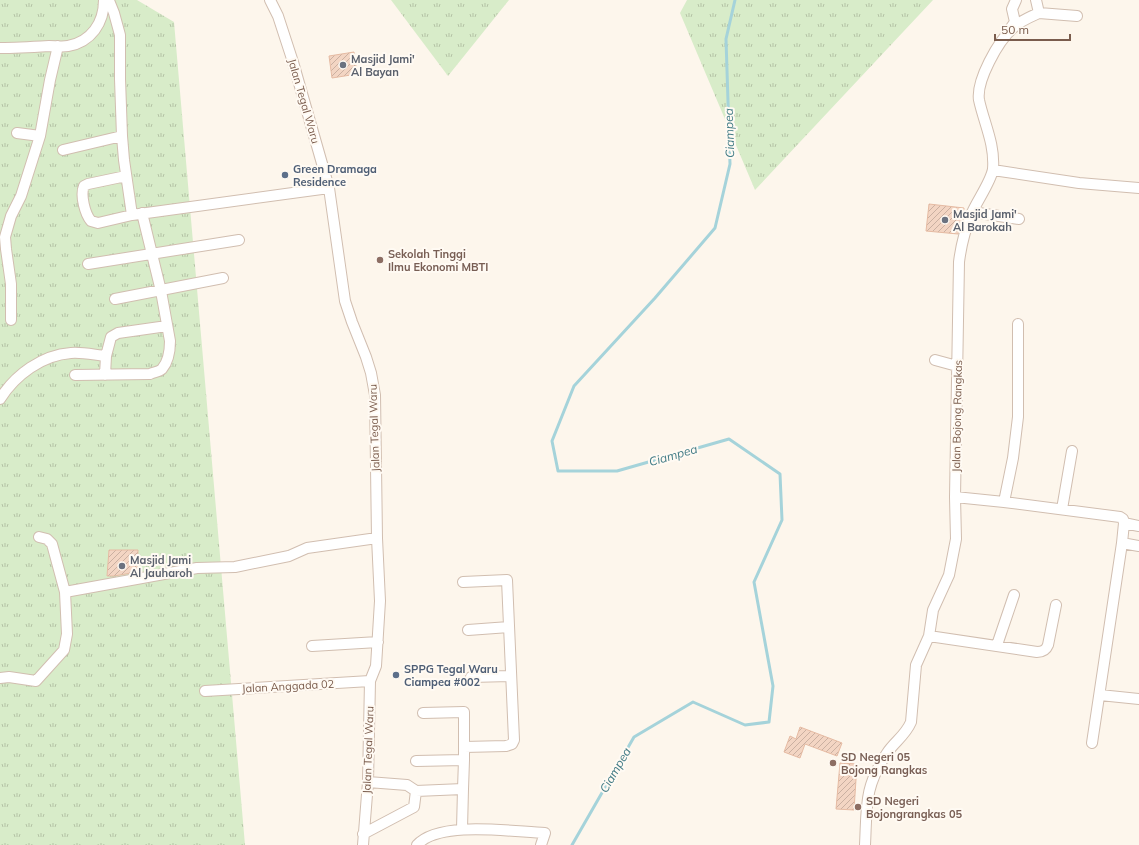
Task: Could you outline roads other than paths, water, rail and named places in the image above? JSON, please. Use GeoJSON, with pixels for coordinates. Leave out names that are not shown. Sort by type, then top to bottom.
{"type":"FeatureCollection","features":[{"type":"Feature","properties":{"kind":"street"},"geometry":{"type":"LineString","coordinates":[[0,48],[66,46],[83,41],[97,27],[102,18],[105,0],[110,3],[120,35],[122,136],[126,176],[151,254],[161,291],[170,341],[170,349],[162,368],[150,374],[75,376]]}},
{"type":"Feature","properties":{"kind":"street","name":"Jalan Tegal Waru"},"geometry":{"type":"LineString","coordinates":[[270,0],[278,16],[293,62],[329,188],[346,301],[352,322],[370,368],[375,396],[376,538],[380,602],[376,666],[370,681],[368,782],[362,845]]}},
{"type":"Feature","properties":{"kind":"street"},"geometry":{"type":"LineString","coordinates":[[1009,31],[1015,22],[1012,9],[1016,0]]}},
{"type":"Feature","properties":{"kind":"street"},"geometry":{"type":"LineString","coordinates":[[1036,0],[1039,13],[1077,16]]}},
{"type":"Feature","properties":{"kind":"street","name":"Jalan Bojong Rangkas"},"geometry":{"type":"LineString","coordinates":[[865,845],[867,797],[869,788],[878,768],[888,752],[908,730],[911,722],[916,665],[929,636],[933,610],[949,574],[956,539],[955,497],[959,262],[961,249],[971,214],[992,170],[993,154],[980,101],[979,88],[1001,40],[1020,22],[1039,13]]}},
{"type":"Feature","properties":{"kind":"street"},"geometry":{"type":"LineString","coordinates":[[10,320],[11,284],[6,249],[6,237],[11,216],[20,196],[40,136],[58,46]]}},
{"type":"Feature","properties":{"kind":"street"},"geometry":{"type":"LineString","coordinates":[[17,133],[40,136]]}},
{"type":"Feature","properties":{"kind":"street"},"geometry":{"type":"LineString","coordinates":[[63,150],[122,136]]}},
{"type":"Feature","properties":{"kind":"street"},"geometry":{"type":"LineString","coordinates":[[992,170],[1079,182],[1139,188]]}},
{"type":"Feature","properties":{"kind":"street"},"geometry":{"type":"LineString","coordinates":[[126,176],[84,186],[82,192],[87,216],[91,221],[98,222],[137,214],[329,188]]}},
{"type":"Feature","properties":{"kind":"street"},"geometry":{"type":"LineString","coordinates":[[971,214],[979,213],[1019,219]]}},
{"type":"Feature","properties":{"kind":"street"},"geometry":{"type":"LineString","coordinates":[[88,264],[239,240]]}},
{"type":"Feature","properties":{"kind":"street"},"geometry":{"type":"LineString","coordinates":[[115,299],[223,278]]}},
{"type":"Feature","properties":{"kind":"street"},"geometry":{"type":"LineString","coordinates":[[1004,502],[1013,458],[1018,417],[1018,324]]}},
{"type":"Feature","properties":{"kind":"street"},"geometry":{"type":"LineString","coordinates":[[105,375],[106,356],[111,337],[118,333],[167,326]]}},
{"type":"Feature","properties":{"kind":"street"},"geometry":{"type":"LineString","coordinates":[[0,399],[24,371],[51,357],[72,353],[106,356]]}},
{"type":"Feature","properties":{"kind":"street"},"geometry":{"type":"LineString","coordinates":[[935,360],[957,366]]}},
{"type":"Feature","properties":{"kind":"street"},"geometry":{"type":"LineString","coordinates":[[1062,510],[1072,451]]}},
{"type":"Feature","properties":{"kind":"street"},"geometry":{"type":"LineString","coordinates":[[955,497],[1120,517],[1124,522],[1139,526]]}},
{"type":"Feature","properties":{"kind":"street"},"geometry":{"type":"LineString","coordinates":[[1092,743],[1124,522]]}},
{"type":"Feature","properties":{"kind":"street"},"geometry":{"type":"LineString","coordinates":[[0,678],[9,677],[36,681],[64,650],[67,634],[65,592],[52,544],[47,539],[39,536]]}},
{"type":"Feature","properties":{"kind":"street"},"geometry":{"type":"LineString","coordinates":[[65,592],[197,568],[235,567],[289,556],[307,548],[376,538]]}},
{"type":"Feature","properties":{"kind":"street"},"geometry":{"type":"LineString","coordinates":[[1122,543],[1139,546]]}},
{"type":"Feature","properties":{"kind":"street"},"geometry":{"type":"LineString","coordinates":[[463,582],[507,580],[514,740],[512,744],[506,746],[464,747]]}},
{"type":"Feature","properties":{"kind":"street"},"geometry":{"type":"LineString","coordinates":[[997,645],[1014,595]]}},
{"type":"Feature","properties":{"kind":"street"},"geometry":{"type":"LineString","coordinates":[[929,636],[1043,652],[1047,649],[1056,605]]}},
{"type":"Feature","properties":{"kind":"street"},"geometry":{"type":"LineString","coordinates":[[468,630],[509,627]]}},
{"type":"Feature","properties":{"kind":"street"},"geometry":{"type":"LineString","coordinates":[[312,646],[378,642]]}},
{"type":"Feature","properties":{"kind":"street"},"geometry":{"type":"LineString","coordinates":[[471,677],[511,676]]}},
{"type":"Feature","properties":{"kind":"street","name":"Jalan Anggada 02"},"geometry":{"type":"LineString","coordinates":[[205,691],[370,681]]}},
{"type":"Feature","properties":{"kind":"street"},"geometry":{"type":"LineString","coordinates":[[1100,695],[1139,699]]}},
{"type":"Feature","properties":{"kind":"street"},"geometry":{"type":"LineString","coordinates":[[424,712],[464,712],[462,829]]}},
{"type":"Feature","properties":{"kind":"street"},"geometry":{"type":"LineString","coordinates":[[416,761],[464,760]]}},
{"type":"Feature","properties":{"kind":"street"},"geometry":{"type":"LineString","coordinates":[[368,782],[407,785],[416,791],[462,789]]}},
{"type":"Feature","properties":{"kind":"street"},"geometry":{"type":"LineString","coordinates":[[364,834],[414,808],[416,791]]}},
{"type":"Feature","properties":{"kind":"street"},"geometry":{"type":"LineString","coordinates":[[417,845],[422,839],[431,835],[462,829],[545,833],[541,845]]}},
{"type":"Feature","properties":{"kind":"waterway","name":"Ciampea"},"geometry":{"type":"LineString","coordinates":[[572,845],[634,737],[693,702],[745,725],[769,722],[773,686],[754,582],[782,520],[780,474],[729,439],[617,471],[558,471],[552,441],[574,386],[655,298],[715,228],[730,164],[726,39],[735,0]]}},
{"type":"Feature","properties":{"kind":"place","name":"Masjid Jami' Al Bayan"},"geometry":{"type":"Point","coordinates":[343,65]}},
{"type":"Feature","properties":{"kind":"place","name":"Green Dramaga Residence"},"geometry":{"type":"Point","coordinates":[285,175]}},
{"type":"Feature","properties":{"kind":"place","name":"Masjid Jami' Al Barokah"},"geometry":{"type":"Point","coordinates":[945,220]}},
{"type":"Feature","properties":{"kind":"place","name":"Sekolah Tinggi Ilmu Ekonomi MBTI"},"geometry":{"type":"Point","coordinates":[380,260]}},
{"type":"Feature","properties":{"kind":"place","name":"Masjid Jami Al Jauharoh"},"geometry":{"type":"Point","coordinates":[122,566]}},
{"type":"Feature","properties":{"kind":"place","name":"SPPG Tegal Waru Ciampea #002"},"geometry":{"type":"Point","coordinates":[396,675]}},
{"type":"Feature","properties":{"kind":"place","name":"SD Negeri 05 Bojong Rangkas"},"geometry":{"type":"Point","coordinates":[833,763]}},
{"type":"Feature","properties":{"kind":"place","name":"SD Negeri Bojongrangkas 05"},"geometry":{"type":"Point","coordinates":[858,807]}}]}
